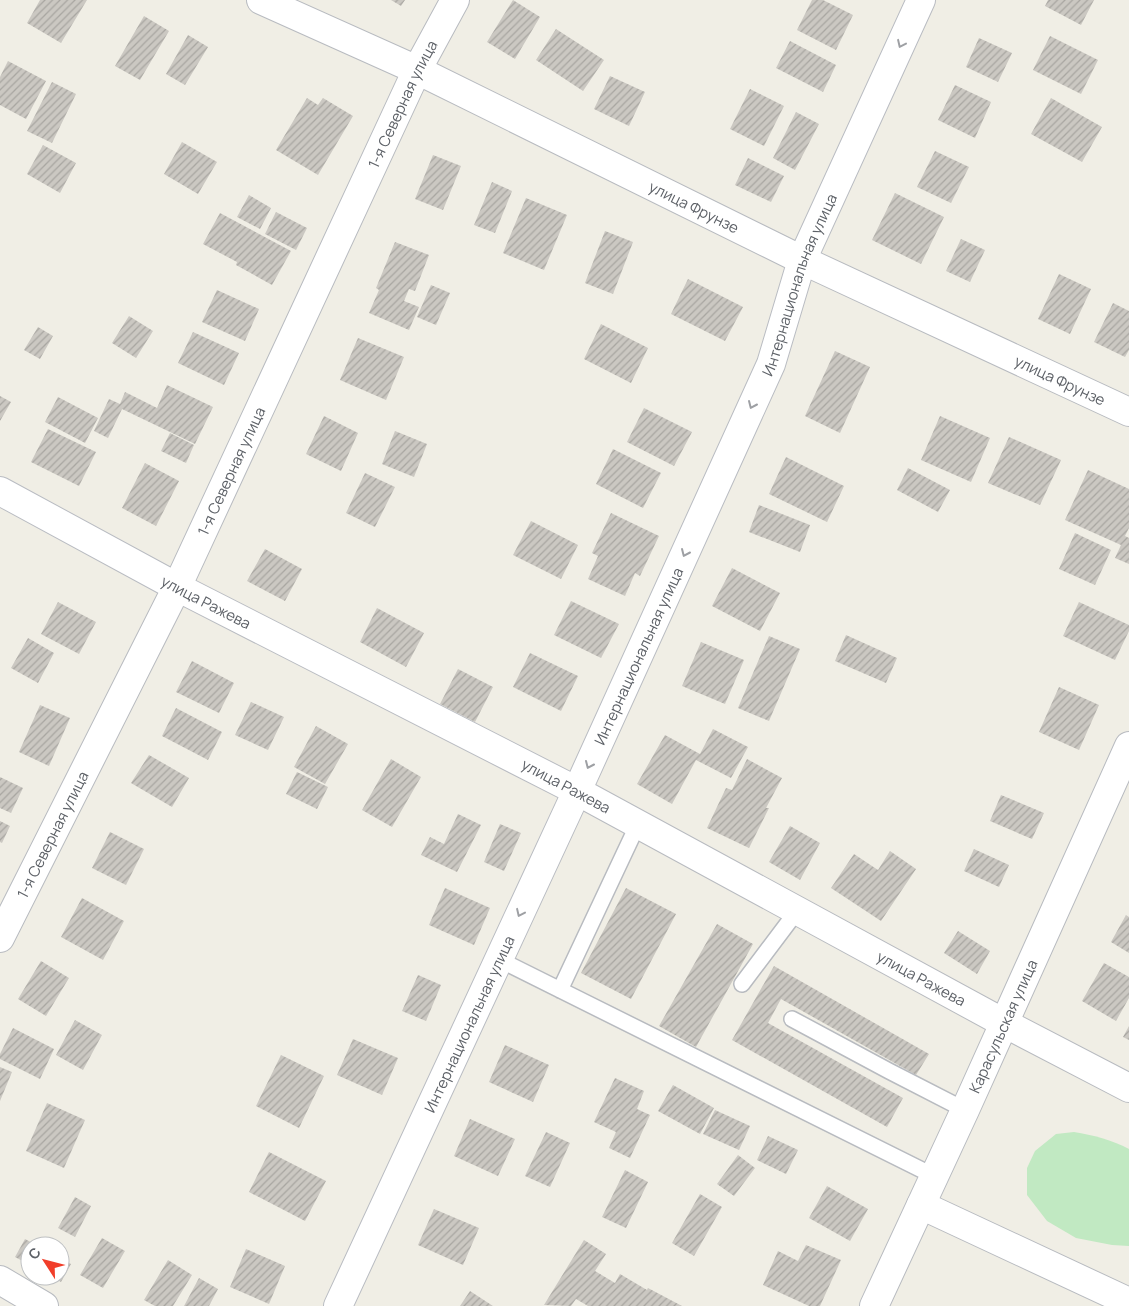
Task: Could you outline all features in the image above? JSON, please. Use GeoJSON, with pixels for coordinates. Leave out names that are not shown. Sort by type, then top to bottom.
{"type":"FeatureCollection","features":[{"type":"Feature","properties":{"kind":"street","name":"улица Фрунзе"},"geometry":{"type":"LineString","coordinates":[[261,0],[417,70],[802,260],[1129,412]]}},
{"type":"Feature","properties":{"kind":"street","name":"1-я Северная улица"},"geometry":{"type":"LineString","coordinates":[[0,938],[177,587],[417,70],[455,0]]}},
{"type":"Feature","properties":{"kind":"street","name":"Интернациональная улица"},"geometry":{"type":"LineString","coordinates":[[338,1306],[577,791],[771,364],[802,260],[921,0]]}},
{"type":"Feature","properties":{"kind":"street","name":"улица Ражева"},"geometry":{"type":"LineString","coordinates":[[0,491],[177,587],[577,791],[1004,1023],[1129,1088]]}},
{"type":"Feature","properties":{"kind":"street","name":"Карасульская улица"},"geometry":{"type":"LineString","coordinates":[[874,1306],[1128,749]]}},
{"type":"Feature","properties":{"kind":"street"},"geometry":{"type":"LineString","coordinates":[[921,1205],[1129,1302]]}},
{"type":"Feature","properties":{"kind":"street"},"geometry":{"type":"LineString","coordinates":[[0,1280],[44,1306]]}},
{"type":"Feature","properties":{"kind":"lane"},"geometry":{"type":"LineString","coordinates":[[560,990],[638,824]]}},
{"type":"Feature","properties":{"kind":"lane"},"geometry":{"type":"LineString","coordinates":[[742,984],[797,911]]}},
{"type":"Feature","properties":{"kind":"lane"},"geometry":{"type":"LineString","coordinates":[[498,960],[934,1176]]}},
{"type":"Feature","properties":{"kind":"lane"},"geometry":{"type":"LineString","coordinates":[[792,1019],[965,1110]]}},
{"type":"Feature","properties":{"kind":"green space"},"geometry":{"type":"Polygon","coordinates":[[[1074,1132],[1102,1138],[1129,1149],[1129,1246],[1112,1245],[1076,1238],[1047,1221],[1027,1195],[1027,1168],[1035,1151],[1056,1134],[1074,1132]]]}},
{"type":"Feature","properties":{"kind":"building"},"geometry":{"type":"Polygon","coordinates":[[[40,0],[87,0],[61,43],[27,23],[40,0]]]}},
{"type":"Feature","properties":{"kind":"building"},"geometry":{"type":"Polygon","coordinates":[[[391,0],[405,0],[401,6],[391,0]]]}},
{"type":"Feature","properties":{"kind":"building"},"geometry":{"type":"Polygon","coordinates":[[[513,0],[540,17],[515,59],[487,42],[513,0]]]}},
{"type":"Feature","properties":{"kind":"building"},"geometry":{"type":"Polygon","coordinates":[[[812,0],[823,0],[853,15],[836,50],[797,30],[812,0]]]}},
{"type":"Feature","properties":{"kind":"building"},"geometry":{"type":"Polygon","coordinates":[[[1048,0],[1094,0],[1081,25],[1045,6],[1048,0]]]}},
{"type":"Feature","properties":{"kind":"building"},"geometry":{"type":"Polygon","coordinates":[[[144,16],[169,31],[140,80],[115,66],[144,16]]]}},
{"type":"Feature","properties":{"kind":"building"},"geometry":{"type":"Polygon","coordinates":[[[556,29],[604,60],[583,91],[536,60],[556,29]]]}},
{"type":"Feature","properties":{"kind":"building"},"geometry":{"type":"Polygon","coordinates":[[[188,35],[208,47],[185,85],[166,74],[188,35]]]}},
{"type":"Feature","properties":{"kind":"building"},"geometry":{"type":"Polygon","coordinates":[[[1050,36],[1098,60],[1081,94],[1033,70],[1050,36]]]}},
{"type":"Feature","properties":{"kind":"building"},"geometry":{"type":"Polygon","coordinates":[[[979,38],[1012,53],[998,82],[966,67],[979,38]]]}},
{"type":"Feature","properties":{"kind":"building"},"geometry":{"type":"Polygon","coordinates":[[[790,41],[836,65],[823,92],[776,68],[790,41]]]}},
{"type":"Feature","properties":{"kind":"building"},"geometry":{"type":"Polygon","coordinates":[[[8,61],[46,81],[26,119],[0,105],[0,77],[8,61]]]}},
{"type":"Feature","properties":{"kind":"building"},"geometry":{"type":"Polygon","coordinates":[[[610,76],[645,92],[629,126],[594,109],[610,76]]]}},
{"type":"Feature","properties":{"kind":"building"},"geometry":{"type":"Polygon","coordinates":[[[52,82],[76,94],[52,143],[27,131],[52,82]]]}},
{"type":"Feature","properties":{"kind":"building"},"geometry":{"type":"Polygon","coordinates":[[[955,85],[991,102],[975,138],[938,120],[955,85]]]}},
{"type":"Feature","properties":{"kind":"building"},"geometry":{"type":"Polygon","coordinates":[[[750,89],[784,106],[764,146],[730,129],[750,89]]]}},
{"type":"Feature","properties":{"kind":"building"},"geometry":{"type":"Polygon","coordinates":[[[307,98],[318,105],[323,98],[353,116],[318,175],[276,150],[307,98]]]}},
{"type":"Feature","properties":{"kind":"building"},"geometry":{"type":"Polygon","coordinates":[[[1051,98],[1102,127],[1082,162],[1031,134],[1051,98]]]}},
{"type":"Feature","properties":{"kind":"building"},"geometry":{"type":"Polygon","coordinates":[[[796,112],[819,124],[795,170],[773,158],[796,112]]]}},
{"type":"Feature","properties":{"kind":"building"},"geometry":{"type":"Polygon","coordinates":[[[182,142],[217,162],[198,194],[164,174],[182,142]]]}},
{"type":"Feature","properties":{"kind":"building"},"geometry":{"type":"Polygon","coordinates":[[[43,145],[76,163],[60,193],[27,174],[43,145]]]}},
{"type":"Feature","properties":{"kind":"building"},"geometry":{"type":"Polygon","coordinates":[[[935,151],[969,167],[951,203],[917,187],[935,151]]]}},
{"type":"Feature","properties":{"kind":"building"},"geometry":{"type":"Polygon","coordinates":[[[433,155],[461,166],[443,210],[415,199],[433,155]]]}},
{"type":"Feature","properties":{"kind":"building"},"geometry":{"type":"Polygon","coordinates":[[[748,158],[784,176],[771,202],[735,185],[748,158]]]}},
{"type":"Feature","properties":{"kind":"building"},"geometry":{"type":"Polygon","coordinates":[[[492,182],[512,191],[495,233],[474,225],[492,182]]]}},
{"type":"Feature","properties":{"kind":"building"},"geometry":{"type":"Polygon","coordinates":[[[895,193],[944,217],[921,264],[872,240],[895,193]]]}},
{"type":"Feature","properties":{"kind":"building"},"geometry":{"type":"Polygon","coordinates":[[[249,195],[271,208],[260,229],[237,217],[249,195]]]}},
{"type":"Feature","properties":{"kind":"building"},"geometry":{"type":"Polygon","coordinates":[[[526,198],[567,215],[544,270],[503,253],[526,198]]]}},
{"type":"Feature","properties":{"kind":"building"},"geometry":{"type":"Polygon","coordinates":[[[276,212],[307,228],[296,250],[265,234],[276,212]]]}},
{"type":"Feature","properties":{"kind":"building"},"geometry":{"type":"Polygon","coordinates":[[[220,213],[291,251],[272,285],[236,265],[237,262],[203,244],[220,213]]]}},
{"type":"Feature","properties":{"kind":"building"},"geometry":{"type":"Polygon","coordinates":[[[605,231],[633,242],[613,294],[585,283],[605,231]]]}},
{"type":"Feature","properties":{"kind":"building"},"geometry":{"type":"Polygon","coordinates":[[[961,239],[985,250],[970,282],[946,271],[961,239]]]}},
{"type":"Feature","properties":{"kind":"building"},"geometry":{"type":"Polygon","coordinates":[[[395,242],[429,255],[415,291],[409,289],[404,301],[419,307],[409,330],[369,313],[379,290],[376,288],[395,242]]]}},
{"type":"Feature","properties":{"kind":"building"},"geometry":{"type":"Polygon","coordinates":[[[1059,274],[1091,289],[1070,334],[1038,319],[1059,274]]]}},
{"type":"Feature","properties":{"kind":"building"},"geometry":{"type":"Polygon","coordinates":[[[688,279],[743,307],[725,341],[671,314],[688,279]]]}},
{"type":"Feature","properties":{"kind":"building"},"geometry":{"type":"Polygon","coordinates":[[[431,285],[450,293],[436,325],[417,317],[431,285]]]}},
{"type":"Feature","properties":{"kind":"building"},"geometry":{"type":"Polygon","coordinates":[[[217,290],[259,309],[245,341],[202,322],[217,290]]]}},
{"type":"Feature","properties":{"kind":"building"},"geometry":{"type":"Polygon","coordinates":[[[1113,303],[1129,311],[1129,350],[1125,357],[1094,342],[1113,303]]]}},
{"type":"Feature","properties":{"kind":"building"},"geometry":{"type":"Polygon","coordinates":[[[129,316],[153,331],[136,358],[112,343],[129,316]]]}},
{"type":"Feature","properties":{"kind":"building"},"geometry":{"type":"Polygon","coordinates":[[[601,324],[648,348],[631,383],[584,359],[601,324]]]}},
{"type":"Feature","properties":{"kind":"building"},"geometry":{"type":"Polygon","coordinates":[[[38,327],[53,336],[40,359],[24,350],[38,327]]]}},
{"type":"Feature","properties":{"kind":"building"},"geometry":{"type":"Polygon","coordinates":[[[193,332],[239,353],[224,385],[178,363],[193,332]]]}},
{"type":"Feature","properties":{"kind":"building"},"geometry":{"type":"Polygon","coordinates":[[[358,338],[404,357],[386,400],[340,380],[358,338]]]}},
{"type":"Feature","properties":{"kind":"building"},"geometry":{"type":"Polygon","coordinates":[[[835,351],[870,367],[840,433],[805,416],[835,351]]]}},
{"type":"Feature","properties":{"kind":"building"},"geometry":{"type":"Polygon","coordinates":[[[167,385],[213,407],[195,444],[122,409],[108,438],[94,431],[109,399],[120,404],[125,392],[157,408],[167,385]]]}},
{"type":"Feature","properties":{"kind":"building"},"geometry":{"type":"Polygon","coordinates":[[[0,396],[11,402],[0,421],[0,396]]]}},
{"type":"Feature","properties":{"kind":"building"},"geometry":{"type":"Polygon","coordinates":[[[58,397],[98,418],[85,443],[45,422],[58,397]]]}},
{"type":"Feature","properties":{"kind":"building"},"geometry":{"type":"Polygon","coordinates":[[[644,408],[692,432],[674,466],[627,442],[644,408]]]}},
{"type":"Feature","properties":{"kind":"building"},"geometry":{"type":"Polygon","coordinates":[[[324,416],[358,433],[341,471],[306,454],[324,416]]]}},
{"type":"Feature","properties":{"kind":"building"},"geometry":{"type":"Polygon","coordinates":[[[940,416],[990,438],[971,482],[921,460],[940,416]]]}},
{"type":"Feature","properties":{"kind":"building"},"geometry":{"type":"Polygon","coordinates":[[[48,429],[96,452],[79,486],[31,462],[48,429]]]}},
{"type":"Feature","properties":{"kind":"building"},"geometry":{"type":"Polygon","coordinates":[[[395,431],[427,444],[414,477],[382,464],[395,431]]]}},
{"type":"Feature","properties":{"kind":"building"},"geometry":{"type":"Polygon","coordinates":[[[170,433],[194,445],[186,463],[161,451],[170,433]]]}},
{"type":"Feature","properties":{"kind":"building"},"geometry":{"type":"Polygon","coordinates":[[[1009,437],[1061,460],[1040,505],[988,483],[1009,437]]]}},
{"type":"Feature","properties":{"kind":"building"},"geometry":{"type":"Polygon","coordinates":[[[613,449],[661,473],[643,508],[596,484],[613,449]]]}},
{"type":"Feature","properties":{"kind":"building"},"geometry":{"type":"Polygon","coordinates":[[[786,457],[844,486],[827,522],[769,494],[786,457]]]}},
{"type":"Feature","properties":{"kind":"building"},"geometry":{"type":"Polygon","coordinates":[[[145,463],[179,481],[156,526],[122,508],[145,463]]]}},
{"type":"Feature","properties":{"kind":"building"},"geometry":{"type":"Polygon","coordinates":[[[908,468],[950,490],[938,512],[897,490],[908,468]]]}},
{"type":"Feature","properties":{"kind":"building"},"geometry":{"type":"Polygon","coordinates":[[[1088,470],[1129,489],[1129,528],[1125,536],[1129,538],[1129,564],[1115,558],[1121,545],[1065,520],[1088,470]]]}},
{"type":"Feature","properties":{"kind":"building"},"geometry":{"type":"Polygon","coordinates":[[[365,473],[395,487],[375,527],[346,513],[365,473]]]}},
{"type":"Feature","properties":{"kind":"building"},"geometry":{"type":"Polygon","coordinates":[[[759,505],[810,525],[800,552],[749,532],[759,505]]]}},
{"type":"Feature","properties":{"kind":"building"},"geometry":{"type":"Polygon","coordinates":[[[611,513],[659,536],[640,576],[635,573],[625,596],[588,579],[598,556],[592,553],[611,513]]]}},
{"type":"Feature","properties":{"kind":"building"},"geometry":{"type":"Polygon","coordinates":[[[531,521],[578,545],[561,579],[513,555],[531,521]]]}},
{"type":"Feature","properties":{"kind":"building"},"geometry":{"type":"Polygon","coordinates":[[[1075,533],[1111,550],[1095,585],[1059,569],[1075,533]]]}},
{"type":"Feature","properties":{"kind":"building"},"geometry":{"type":"Polygon","coordinates":[[[265,549],[302,569],[285,601],[247,581],[265,549]]]}},
{"type":"Feature","properties":{"kind":"building"},"geometry":{"type":"Polygon","coordinates":[[[732,568],[780,593],[760,631],[712,606],[732,568]]]}},
{"type":"Feature","properties":{"kind":"building"},"geometry":{"type":"Polygon","coordinates":[[[571,601],[619,624],[601,658],[554,635],[571,601]]]}},
{"type":"Feature","properties":{"kind":"building"},"geometry":{"type":"Polygon","coordinates":[[[58,602],[96,622],[79,654],[41,634],[58,602]]]}},
{"type":"Feature","properties":{"kind":"building"},"geometry":{"type":"Polygon","coordinates":[[[1079,602],[1129,625],[1129,631],[1115,660],[1063,636],[1079,602]]]}},
{"type":"Feature","properties":{"kind":"building"},"geometry":{"type":"Polygon","coordinates":[[[377,608],[424,633],[406,667],[360,642],[377,608]]]}},
{"type":"Feature","properties":{"kind":"building"},"geometry":{"type":"Polygon","coordinates":[[[846,635],[897,658],[886,683],[835,661],[846,635]]]}},
{"type":"Feature","properties":{"kind":"building"},"geometry":{"type":"Polygon","coordinates":[[[769,636],[800,649],[769,721],[738,708],[769,636]]]}},
{"type":"Feature","properties":{"kind":"building"},"geometry":{"type":"Polygon","coordinates":[[[28,638],[54,653],[38,683],[11,668],[28,638]]]}},
{"type":"Feature","properties":{"kind":"building"},"geometry":{"type":"Polygon","coordinates":[[[701,642],[744,660],[725,704],[682,686],[701,642]]]}},
{"type":"Feature","properties":{"kind":"building"},"geometry":{"type":"Polygon","coordinates":[[[530,653],[578,676],[561,711],[513,687],[530,653]]]}},
{"type":"Feature","properties":{"kind":"building"},"geometry":{"type":"Polygon","coordinates":[[[192,661],[234,683],[219,713],[176,692],[192,661]]]}},
{"type":"Feature","properties":{"kind":"building"},"geometry":{"type":"Polygon","coordinates":[[[458,669],[493,687],[475,722],[440,704],[458,669]]]}},
{"type":"Feature","properties":{"kind":"building"},"geometry":{"type":"Polygon","coordinates":[[[1059,687],[1099,705],[1079,750],[1039,732],[1059,687]]]}},
{"type":"Feature","properties":{"kind":"building"},"geometry":{"type":"Polygon","coordinates":[[[251,702],[284,717],[268,750],[235,735],[251,702]]]}},
{"type":"Feature","properties":{"kind":"building"},"geometry":{"type":"Polygon","coordinates":[[[40,705],[70,718],[49,766],[19,752],[40,705]]]}},
{"type":"Feature","properties":{"kind":"building"},"geometry":{"type":"Polygon","coordinates":[[[176,708],[222,732],[208,760],[162,736],[176,708]]]}},
{"type":"Feature","properties":{"kind":"building"},"geometry":{"type":"Polygon","coordinates":[[[316,726],[348,744],[325,784],[294,767],[316,726]]]}},
{"type":"Feature","properties":{"kind":"building"},"geometry":{"type":"Polygon","coordinates":[[[713,729],[748,747],[731,778],[696,760],[672,804],[637,784],[665,735],[700,754],[713,729]]]}},
{"type":"Feature","properties":{"kind":"building"},"geometry":{"type":"Polygon","coordinates":[[[149,755],[189,778],[172,807],[131,783],[149,755]]]}},
{"type":"Feature","properties":{"kind":"building"},"geometry":{"type":"Polygon","coordinates":[[[391,759],[421,777],[392,827],[362,810],[391,759]]]}},
{"type":"Feature","properties":{"kind":"building"},"geometry":{"type":"Polygon","coordinates":[[[747,759],[782,778],[766,808],[769,808],[749,848],[707,828],[726,788],[732,790],[747,759]]]}},
{"type":"Feature","properties":{"kind":"building"},"geometry":{"type":"Polygon","coordinates":[[[297,772],[328,787],[317,809],[286,794],[297,772]]]}},
{"type":"Feature","properties":{"kind":"building"},"geometry":{"type":"Polygon","coordinates":[[[0,777],[23,788],[11,813],[0,808],[0,777]]]}},
{"type":"Feature","properties":{"kind":"building"},"geometry":{"type":"Polygon","coordinates":[[[1001,795],[1044,813],[1032,839],[990,821],[1001,795]]]}},
{"type":"Feature","properties":{"kind":"building"},"geometry":{"type":"Polygon","coordinates":[[[458,814],[481,825],[457,872],[421,855],[430,837],[444,844],[458,814]]]}},
{"type":"Feature","properties":{"kind":"building"},"geometry":{"type":"Polygon","coordinates":[[[0,821],[10,826],[2,843],[0,842],[0,821]]]}},
{"type":"Feature","properties":{"kind":"building"},"geometry":{"type":"Polygon","coordinates":[[[500,824],[521,833],[504,871],[484,862],[500,824]]]}},
{"type":"Feature","properties":{"kind":"building"},"geometry":{"type":"Polygon","coordinates":[[[790,826],[820,843],[800,880],[769,862],[790,826]]]}},
{"type":"Feature","properties":{"kind":"building"},"geometry":{"type":"Polygon","coordinates":[[[110,832],[144,849],[126,885],[92,868],[110,832]]]}},
{"type":"Feature","properties":{"kind":"building"},"geometry":{"type":"Polygon","coordinates":[[[974,849],[1009,865],[999,887],[964,871],[974,849]]]}},
{"type":"Feature","properties":{"kind":"building"},"geometry":{"type":"Polygon","coordinates":[[[890,851],[916,869],[881,921],[831,888],[854,854],[878,870],[890,851]]]}},
{"type":"Feature","properties":{"kind":"building"},"geometry":{"type":"Polygon","coordinates":[[[445,888],[490,908],[474,945],[429,925],[445,888]]]}},
{"type":"Feature","properties":{"kind":"building"},"geometry":{"type":"Polygon","coordinates":[[[626,888],[676,914],[631,999],[581,973],[626,888]]]}},
{"type":"Feature","properties":{"kind":"building"},"geometry":{"type":"Polygon","coordinates":[[[82,898],[124,921],[103,960],[61,937],[82,898]]]}},
{"type":"Feature","properties":{"kind":"building"},"geometry":{"type":"Polygon","coordinates":[[[1126,915],[1129,917],[1129,953],[1111,942],[1126,915]]]}},
{"type":"Feature","properties":{"kind":"building"},"geometry":{"type":"Polygon","coordinates":[[[717,924],[753,944],[696,1047],[659,1026],[717,924]]]}},
{"type":"Feature","properties":{"kind":"building"},"geometry":{"type":"Polygon","coordinates":[[[958,931],[990,951],[977,974],[944,953],[958,931]]]}},
{"type":"Feature","properties":{"kind":"building"},"geometry":{"type":"Polygon","coordinates":[[[41,961],[69,978],[46,1016],[18,999],[41,961]]]}},
{"type":"Feature","properties":{"kind":"building"},"geometry":{"type":"Polygon","coordinates":[[[1104,963],[1129,977],[1129,998],[1116,1021],[1082,1001],[1104,963]]]}},
{"type":"Feature","properties":{"kind":"building"},"geometry":{"type":"Polygon","coordinates":[[[774,966],[929,1054],[916,1075],[781,999],[768,1023],[903,1098],[887,1127],[732,1040],[774,966]]]}},
{"type":"Feature","properties":{"kind":"building"},"geometry":{"type":"Polygon","coordinates":[[[418,975],[441,985],[426,1021],[402,1011],[418,975]]]}},
{"type":"Feature","properties":{"kind":"building"},"geometry":{"type":"Polygon","coordinates":[[[75,1020],[102,1035],[83,1070],[56,1055],[75,1020]]]}},
{"type":"Feature","properties":{"kind":"building"},"geometry":{"type":"Polygon","coordinates":[[[1129,1026],[1129,1040],[1123,1037],[1129,1026]]]}},
{"type":"Feature","properties":{"kind":"building"},"geometry":{"type":"Polygon","coordinates":[[[13,1028],[54,1049],[40,1079],[0,1059],[0,1054],[13,1028]]]}},
{"type":"Feature","properties":{"kind":"building"},"geometry":{"type":"Polygon","coordinates":[[[353,1039],[398,1058],[382,1095],[337,1075],[353,1039]]]}},
{"type":"Feature","properties":{"kind":"building"},"geometry":{"type":"Polygon","coordinates":[[[505,1045],[549,1065],[533,1102],[489,1082],[505,1045]]]}},
{"type":"Feature","properties":{"kind":"building"},"geometry":{"type":"Polygon","coordinates":[[[281,1055],[324,1076],[299,1128],[256,1106],[281,1055]]]}},
{"type":"Feature","properties":{"kind":"building"},"geometry":{"type":"Polygon","coordinates":[[[0,1067],[12,1072],[0,1101],[0,1067]]]}},
{"type":"Feature","properties":{"kind":"building"},"geometry":{"type":"Polygon","coordinates":[[[615,1078],[644,1091],[637,1109],[650,1115],[630,1158],[609,1148],[616,1132],[594,1122],[615,1078]]]}},
{"type":"Feature","properties":{"kind":"building"},"geometry":{"type":"Polygon","coordinates":[[[673,1085],[714,1108],[700,1134],[658,1111],[673,1085]]]}},
{"type":"Feature","properties":{"kind":"building"},"geometry":{"type":"Polygon","coordinates":[[[47,1103],[85,1120],[64,1168],[26,1151],[47,1103]]]}},
{"type":"Feature","properties":{"kind":"building"},"geometry":{"type":"Polygon","coordinates":[[[715,1110],[750,1126],[739,1150],[703,1134],[715,1110]]]}},
{"type":"Feature","properties":{"kind":"building"},"geometry":{"type":"Polygon","coordinates":[[[470,1119],[515,1139],[498,1176],[454,1156],[470,1119]]]}},
{"type":"Feature","properties":{"kind":"building"},"geometry":{"type":"Polygon","coordinates":[[[546,1132],[570,1143],[550,1187],[525,1176],[546,1132]]]}},
{"type":"Feature","properties":{"kind":"building"},"geometry":{"type":"Polygon","coordinates":[[[768,1136],[798,1150],[786,1174],[757,1160],[768,1136]]]}},
{"type":"Feature","properties":{"kind":"building"},"geometry":{"type":"Polygon","coordinates":[[[269,1152],[326,1181],[305,1221],[249,1192],[269,1152]]]}},
{"type":"Feature","properties":{"kind":"building"},"geometry":{"type":"Polygon","coordinates":[[[738,1155],[755,1168],[734,1196],[717,1184],[738,1155]]]}},
{"type":"Feature","properties":{"kind":"building"},"geometry":{"type":"Polygon","coordinates":[[[625,1170],[648,1182],[626,1228],[602,1217],[625,1170]]]}},
{"type":"Feature","properties":{"kind":"building"},"geometry":{"type":"Polygon","coordinates":[[[827,1186],[868,1209],[850,1241],[809,1218],[827,1186]]]}},
{"type":"Feature","properties":{"kind":"building"},"geometry":{"type":"Polygon","coordinates":[[[700,1194],[722,1207],[694,1256],[672,1243],[700,1194]]]}},
{"type":"Feature","properties":{"kind":"building"},"geometry":{"type":"Polygon","coordinates":[[[75,1197],[91,1206],[75,1237],[58,1228],[75,1197]]]}},
{"type":"Feature","properties":{"kind":"building"},"geometry":{"type":"Polygon","coordinates":[[[434,1209],[479,1228],[463,1265],[418,1245],[434,1209]]]}},
{"type":"Feature","properties":{"kind":"building"},"geometry":{"type":"Polygon","coordinates":[[[102,1238],[125,1251],[103,1288],[80,1275],[102,1238]]]}},
{"type":"Feature","properties":{"kind":"building"},"geometry":{"type":"Polygon","coordinates":[[[584,1240],[606,1254],[595,1271],[615,1283],[620,1274],[647,1290],[648,1288],[682,1306],[588,1306],[576,1299],[571,1306],[544,1305],[584,1240]]]}},
{"type":"Feature","properties":{"kind":"building"},"geometry":{"type":"Polygon","coordinates":[[[806,1245],[841,1260],[820,1306],[809,1306],[763,1285],[778,1251],[798,1261],[806,1245]]]}},
{"type":"Feature","properties":{"kind":"building"},"geometry":{"type":"Polygon","coordinates":[[[20,1248],[20,1260],[15,1257],[20,1248]]]}},
{"type":"Feature","properties":{"kind":"building"},"geometry":{"type":"Polygon","coordinates":[[[246,1249],[285,1266],[269,1304],[230,1287],[246,1249]]]}},
{"type":"Feature","properties":{"kind":"building"},"geometry":{"type":"Polygon","coordinates":[[[168,1260],[192,1275],[173,1306],[155,1306],[144,1300],[168,1260]]]}},
{"type":"Feature","properties":{"kind":"building"},"geometry":{"type":"Polygon","coordinates":[[[199,1278],[218,1289],[209,1306],[184,1306],[199,1278]]]}},
{"type":"Feature","properties":{"kind":"building"},"geometry":{"type":"Polygon","coordinates":[[[470,1291],[493,1306],[460,1306],[470,1291]]]}}]}
